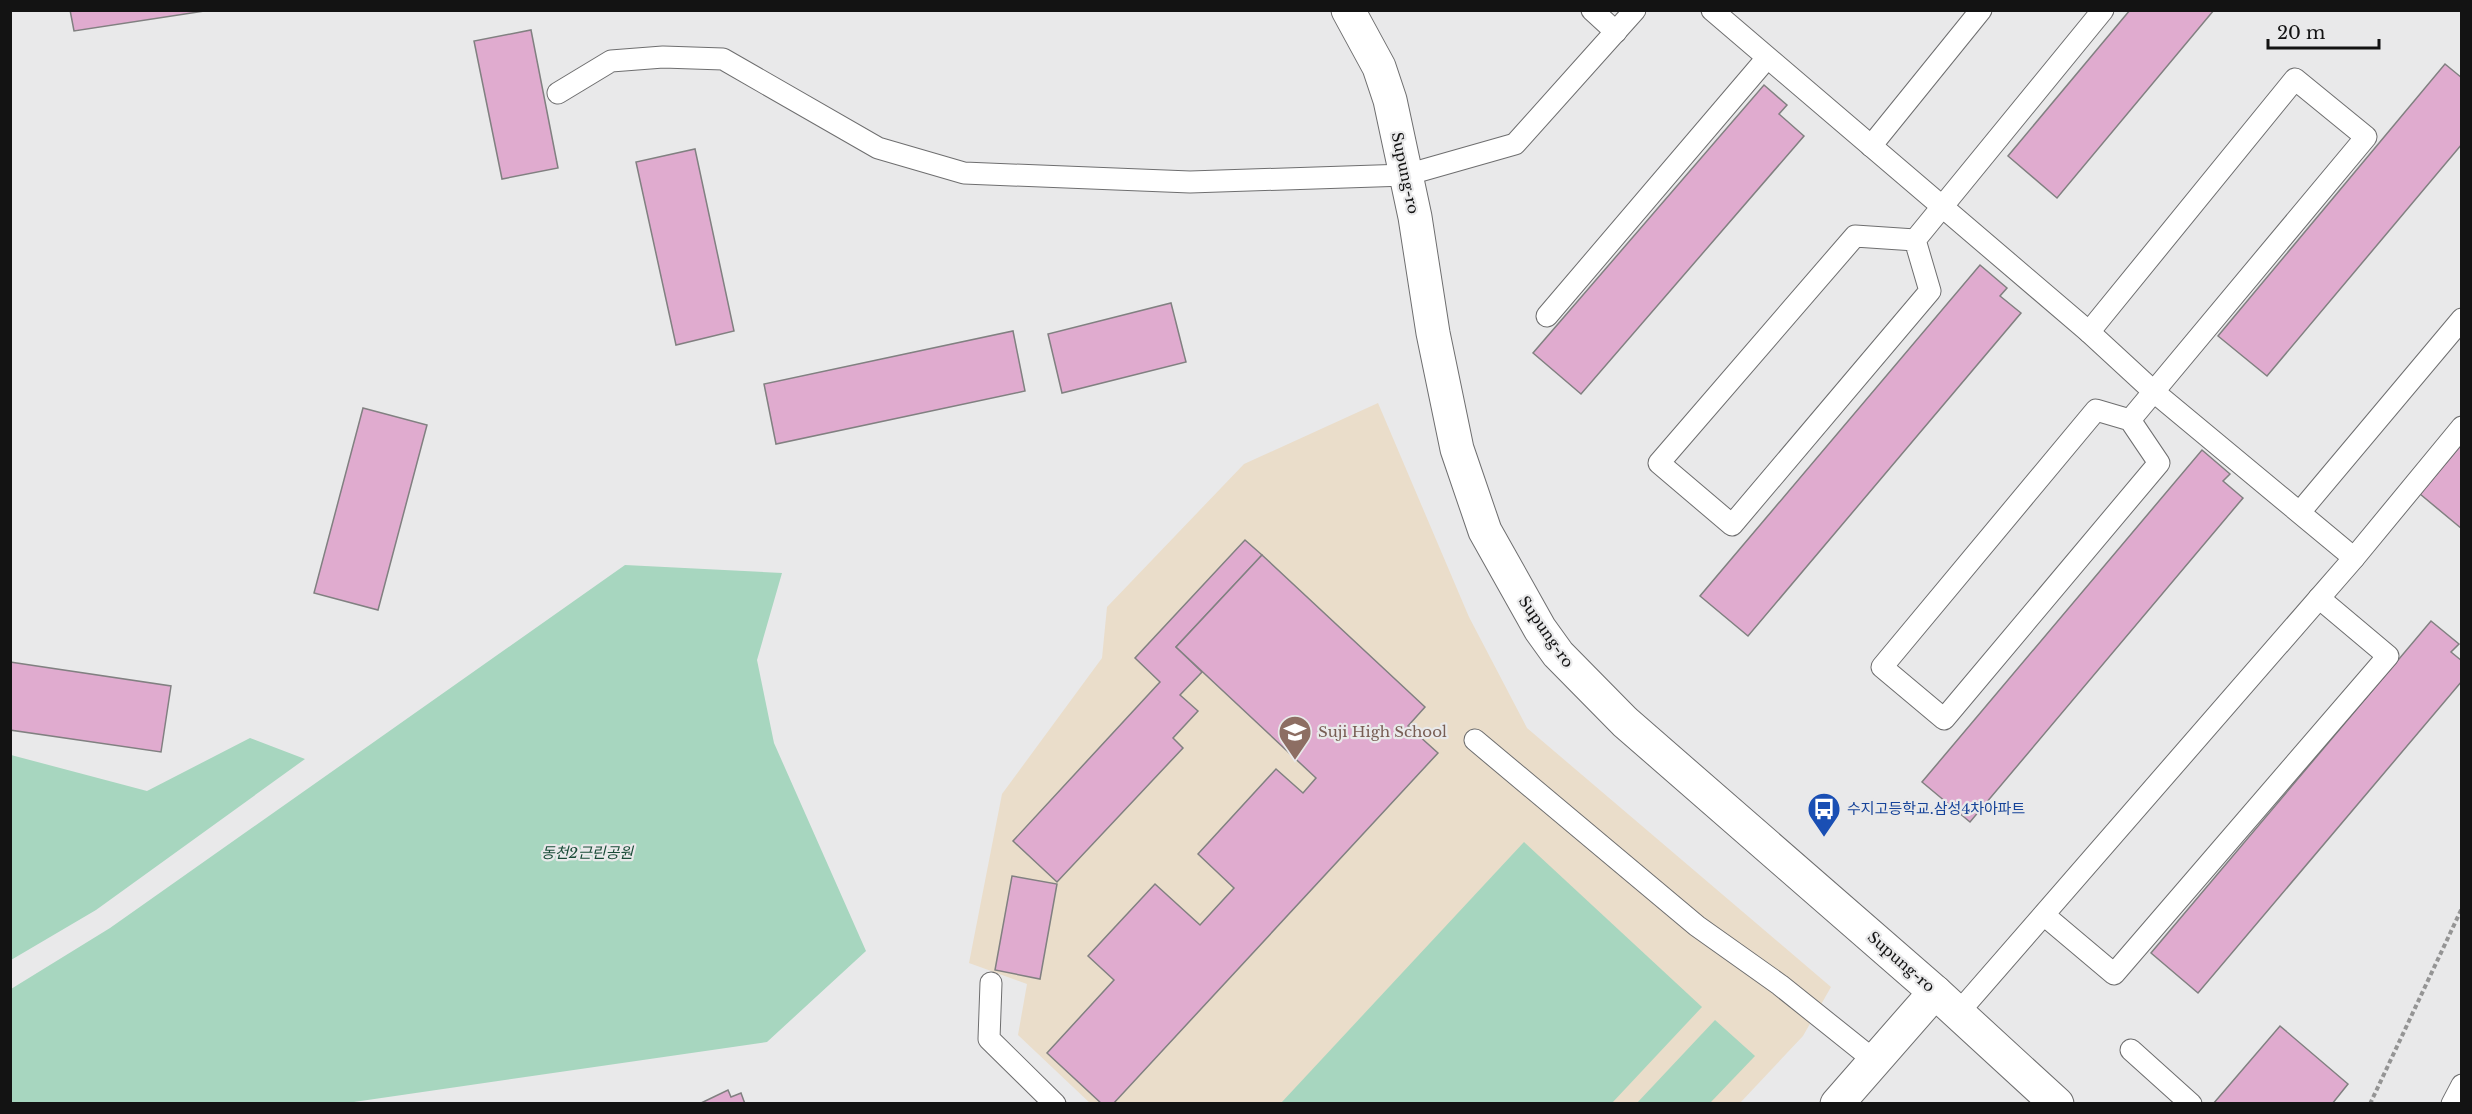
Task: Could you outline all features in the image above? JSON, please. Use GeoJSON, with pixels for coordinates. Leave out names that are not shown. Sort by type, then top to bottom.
{"type":"FeatureCollection","features":[{"type":"Feature","properties":{"kind":"street","name":"Supung-ro"},"geometry":{"type":"LineString","coordinates":[[1348,10],[1379,67],[1390,100],[1457,449],[1485,531],[1540,629],[1578,677],[1625,722],[1947,1003],[2057,1104]]}},
{"type":"Feature","properties":{"kind":"street"},"geometry":{"type":"LineString","coordinates":[[1837,1104],[1875,1061],[1947,1003]]}},
{"type":"Feature","properties":{"kind":"lane"},"geometry":{"type":"LineString","coordinates":[[1592,10],[1616,32]]}},
{"type":"Feature","properties":{"kind":"lane"},"geometry":{"type":"LineString","coordinates":[[558,93],[611,61],[663,57],[723,59],[878,148],[964,173],[1190,182],[1406,175],[1515,144],[1635,10]]}},
{"type":"Feature","properties":{"kind":"lane"},"geometry":{"type":"LineString","coordinates":[[1871,146],[1982,10]]}},
{"type":"Feature","properties":{"kind":"lane"},"geometry":{"type":"LineString","coordinates":[[1915,240],[2103,10]]}},
{"type":"Feature","properties":{"kind":"lane"},"geometry":{"type":"LineString","coordinates":[[1717,12],[1767,58],[2089,332],[2153,391],[2354,558]]}},
{"type":"Feature","properties":{"kind":"lane"},"geometry":{"type":"LineString","coordinates":[[1547,316],[1767,58]]}},
{"type":"Feature","properties":{"kind":"lane"},"geometry":{"type":"LineString","coordinates":[[2089,332],[2295,78],[2366,137],[2130,420]]}},
{"type":"Feature","properties":{"kind":"lane"},"geometry":{"type":"LineString","coordinates":[[1855,236],[1915,240],[1930,291],[1732,525],[1659,463],[1855,236]]}},
{"type":"Feature","properties":{"kind":"lane"},"geometry":{"type":"LineString","coordinates":[[2300,512],[2462,319]]}},
{"type":"Feature","properties":{"kind":"lane"},"geometry":{"type":"LineString","coordinates":[[2096,410],[2130,420],[2159,463],[1944,719],[1882,667],[2096,410]]}},
{"type":"Feature","properties":{"kind":"lane"},"geometry":{"type":"LineString","coordinates":[[1947,1003],[2044,915],[2354,558],[2462,427]]}},
{"type":"Feature","properties":{"kind":"lane"},"geometry":{"type":"LineString","coordinates":[[2044,915],[2114,974],[2122,965],[2388,656],[2319,598]]}},
{"type":"Feature","properties":{"kind":"lane"},"geometry":{"type":"LineString","coordinates":[[1475,740],[1697,926],[1780,985],[1875,1061]]}},
{"type":"Feature","properties":{"kind":"lane"},"geometry":{"type":"LineString","coordinates":[[992,983],[989,1039],[1055,1104]]}},
{"type":"Feature","properties":{"kind":"lane"},"geometry":{"type":"LineString","coordinates":[[2131,1050],[2191,1104]]}},
{"type":"Feature","properties":{"kind":"path"},"geometry":{"type":"LineString","coordinates":[[2370,1104],[2462,908]]}},
{"type":"Feature","properties":{"kind":"shaded area","name":"Suji High School"},"geometry":{"type":"Polygon","coordinates":[[[1378,403],[1469,617],[1527,728],[1831,987],[1803,1036],[1740,1103],[1091,1104],[1018,1035],[1027,984],[969,963],[1002,794],[1102,658],[1107,607],[1244,464],[1378,403]]]}},
{"type":"Feature","properties":{"kind":"green space","name":"동천2근린공원"},"geometry":{"type":"Polygon","coordinates":[[[625,565],[782,573],[757,660],[774,743],[866,951],[767,1042],[347,1103],[11,1103],[11,989],[110,928],[625,565]]]}},
{"type":"Feature","properties":{"kind":"green space"},"geometry":{"type":"Polygon","coordinates":[[[250,738],[305,759],[96,910],[11,960],[11,755],[147,791],[250,738]]]}},
{"type":"Feature","properties":{"kind":"green space"},"geometry":{"type":"Polygon","coordinates":[[[1524,842],[1702,1007],[1612,1103],[1281,1103],[1524,842]]]}},
{"type":"Feature","properties":{"kind":"green space"},"geometry":{"type":"Polygon","coordinates":[[[1715,1020],[1755,1056],[1710,1103],[1637,1103],[1715,1020]]]}},
{"type":"Feature","properties":{"kind":"building"},"geometry":{"type":"Polygon","coordinates":[[[70,10],[211,10],[74,31],[70,10]]]}},
{"type":"Feature","properties":{"kind":"building"},"geometry":{"type":"Polygon","coordinates":[[[2130,10],[2214,10],[2057,198],[2008,156],[2130,10]]]}},
{"type":"Feature","properties":{"kind":"building"},"geometry":{"type":"Polygon","coordinates":[[[531,30],[558,168],[502,179],[474,41],[531,30]]]}},
{"type":"Feature","properties":{"kind":"building"},"geometry":{"type":"Polygon","coordinates":[[[2445,64],[2462,78],[2462,144],[2267,376],[2218,336],[2445,64]]]}},
{"type":"Feature","properties":{"kind":"building"},"geometry":{"type":"Polygon","coordinates":[[[1764,85],[1787,105],[1779,114],[1804,136],[1581,394],[1533,353],[1764,85]]]}},
{"type":"Feature","properties":{"kind":"building"},"geometry":{"type":"Polygon","coordinates":[[[695,149],[734,331],[676,345],[636,162],[695,149]]]}},
{"type":"Feature","properties":{"kind":"building"},"geometry":{"type":"Polygon","coordinates":[[[1980,265],[2007,288],[2000,296],[2021,313],[1748,636],[1700,596],[1980,265]]]}},
{"type":"Feature","properties":{"kind":"building"},"geometry":{"type":"Polygon","coordinates":[[[1171,303],[1186,362],[1062,393],[1048,334],[1171,303]]]}},
{"type":"Feature","properties":{"kind":"building"},"geometry":{"type":"Polygon","coordinates":[[[1013,331],[1025,391],[776,444],[764,384],[1013,331]]]}},
{"type":"Feature","properties":{"kind":"building"},"geometry":{"type":"Polygon","coordinates":[[[363,408],[427,425],[378,610],[314,593],[363,408]]]}},
{"type":"Feature","properties":{"kind":"building"},"geometry":{"type":"Polygon","coordinates":[[[2462,444],[2462,529],[2420,494],[2462,444]]]}},
{"type":"Feature","properties":{"kind":"building"},"geometry":{"type":"Polygon","coordinates":[[[2202,450],[2230,474],[2223,481],[2243,498],[1970,822],[1922,782],[2202,450]]]}},
{"type":"Feature","properties":{"kind":"building"},"geometry":{"type":"Polygon","coordinates":[[[1245,540],[1262,555],[1176,647],[1202,672],[1180,695],[1198,711],[1173,738],[1183,748],[1057,882],[1013,841],[1160,682],[1135,658],[1245,540]]]}},
{"type":"Feature","properties":{"kind":"building"},"geometry":{"type":"Polygon","coordinates":[[[1262,555],[1425,707],[1408,726],[1438,753],[1113,1104],[1102,1104],[1047,1053],[1114,980],[1088,956],[1155,884],[1200,925],[1234,888],[1198,854],[1276,769],[1303,793],[1316,778],[1176,647],[1262,555]]]}},
{"type":"Feature","properties":{"kind":"building"},"geometry":{"type":"Polygon","coordinates":[[[2431,621],[2459,644],[2451,652],[2462,661],[2462,681],[2198,993],[2151,953],[2431,621]]]}},
{"type":"Feature","properties":{"kind":"building"},"geometry":{"type":"Polygon","coordinates":[[[10,662],[171,686],[161,752],[10,730],[10,662]]]}},
{"type":"Feature","properties":{"kind":"building"},"geometry":{"type":"Polygon","coordinates":[[[1012,876],[1057,884],[1040,979],[995,970],[1012,876]]]}},
{"type":"Feature","properties":{"kind":"building"},"geometry":{"type":"Polygon","coordinates":[[[2280,1026],[2348,1084],[2332,1104],[2213,1104],[2280,1026]]]}},
{"type":"Feature","properties":{"kind":"building"},"geometry":{"type":"Polygon","coordinates":[[[728,1090],[731,1097],[741,1093],[745,1104],[699,1104],[728,1090]]]}},
{"type":"Feature","properties":{"kind":"place","name":"Suji High School"},"geometry":{"type":"Point","coordinates":[1295,761]}},
{"type":"Feature","properties":{"kind":"place","name":"수지고등학교.삼성4차아파트"},"geometry":{"type":"Point","coordinates":[1824,838]}}]}
